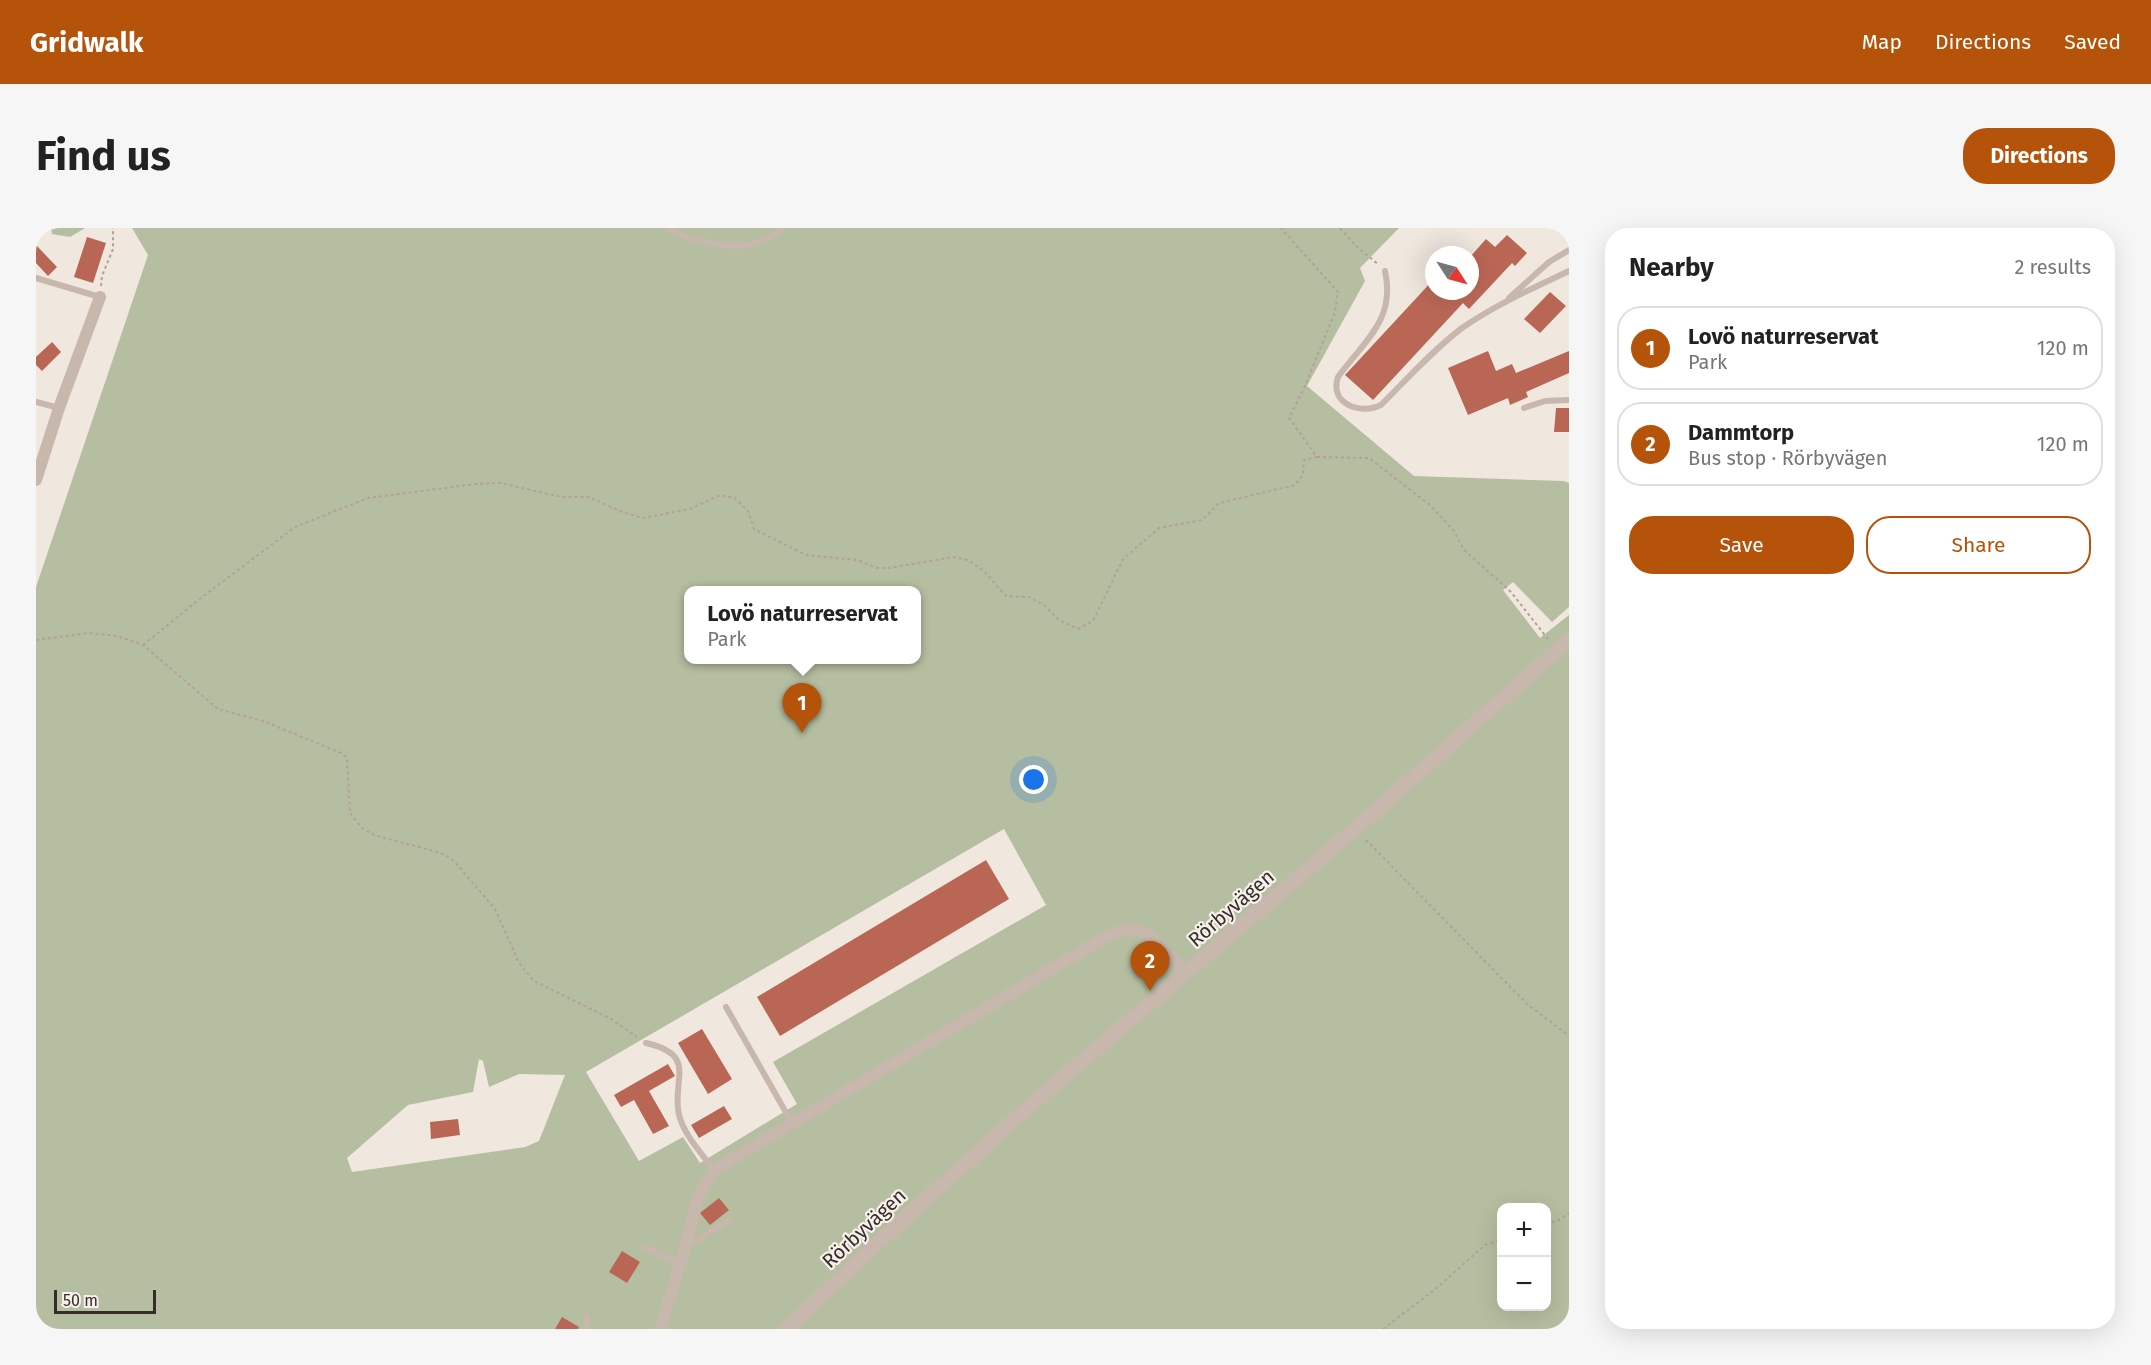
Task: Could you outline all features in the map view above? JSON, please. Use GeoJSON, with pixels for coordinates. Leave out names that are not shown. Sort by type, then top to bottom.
{"type":"FeatureCollection","features":[{"type":"Feature","properties":{"kind":"street"},"geometry":{"type":"LineString","coordinates":[[36,480],[59,408],[100,297]]}},
{"type":"Feature","properties":{"kind":"street","name":"Rörbyvägen"},"geometry":{"type":"LineString","coordinates":[[787,1329],[882,1239],[1034,1102],[1355,829],[1563,645]]}},
{"type":"Feature","properties":{"kind":"street"},"geometry":{"type":"LineString","coordinates":[[660,1329],[698,1197],[714,1170],[1104,938],[1123,930],[1137,929],[1148,933],[1186,974]]}},
{"type":"Feature","properties":{"kind":"lane"},"geometry":{"type":"LineString","coordinates":[[668,228],[678,235],[729,247],[756,244],[770,238],[782,228]]}},
{"type":"Feature","properties":{"kind":"lane"},"geometry":{"type":"LineString","coordinates":[[1503,304],[1549,262],[1569,250]]}},
{"type":"Feature","properties":{"kind":"lane"},"geometry":{"type":"LineString","coordinates":[[1385,271],[1388,296],[1382,319],[1338,377],[1335,385],[1336,393],[1352,407],[1372,410],[1381,405],[1456,334],[1503,304],[1569,271]]}},
{"type":"Feature","properties":{"kind":"lane"},"geometry":{"type":"LineString","coordinates":[[36,278],[100,297]]}},
{"type":"Feature","properties":{"kind":"lane"},"geometry":{"type":"LineString","coordinates":[[1524,408],[1545,400],[1569,400]]}},
{"type":"Feature","properties":{"kind":"lane"},"geometry":{"type":"LineString","coordinates":[[36,402],[59,408]]}},
{"type":"Feature","properties":{"kind":"lane"},"geometry":{"type":"LineString","coordinates":[[726,1007],[792,1123]]}},
{"type":"Feature","properties":{"kind":"lane"},"geometry":{"type":"LineString","coordinates":[[646,1043],[664,1047],[676,1058],[680,1073],[679,1115],[685,1129],[714,1170]]}},
{"type":"Feature","properties":{"kind":"lane"},"geometry":{"type":"LineString","coordinates":[[686,1244],[698,1240],[729,1220]]}},
{"type":"Feature","properties":{"kind":"lane"},"geometry":{"type":"LineString","coordinates":[[645,1247],[680,1265]]}},
{"type":"Feature","properties":{"kind":"lane"},"geometry":{"type":"LineString","coordinates":[[587,1317],[587,1329]]}},
{"type":"Feature","properties":{"kind":"path"},"geometry":{"type":"LineString","coordinates":[[100,297],[102,276],[113,249],[113,228]]}},
{"type":"Feature","properties":{"kind":"path"},"geometry":{"type":"LineString","coordinates":[[1281,228],[1338,292],[1335,312],[1305,386],[1289,418],[1317,457]]}},
{"type":"Feature","properties":{"kind":"path"},"geometry":{"type":"LineString","coordinates":[[1340,228],[1356,246],[1385,271]]}},
{"type":"Feature","properties":{"kind":"path"},"geometry":{"type":"LineString","coordinates":[[143,645],[295,527],[368,498],[475,484],[501,483],[561,497],[588,497],[622,512],[643,518],[690,509],[720,495],[735,498],[748,511],[754,530],[806,555],[857,560],[877,568],[890,568],[953,557],[968,560],[984,571],[1006,596],[1029,597],[1044,605],[1059,620],[1078,629],[1093,621],[1123,559],[1159,528],[1202,520],[1219,503],[1295,485],[1303,474],[1304,460],[1317,457],[1369,458],[1430,505],[1454,531],[1464,550],[1511,592],[1563,645]]}},
{"type":"Feature","properties":{"kind":"path"},"geometry":{"type":"LineString","coordinates":[[36,640],[89,633],[117,636],[143,645],[218,709],[263,722],[341,753],[347,758],[350,813],[362,828],[374,835],[441,853],[454,861],[495,909],[519,963],[534,981],[611,1019],[646,1043]]}},
{"type":"Feature","properties":{"kind":"path"},"geometry":{"type":"LineString","coordinates":[[1355,829],[1527,1004],[1569,1036]]}},
{"type":"Feature","properties":{"kind":"path"},"geometry":{"type":"LineString","coordinates":[[1551,1222],[1569,1213]]}},
{"type":"Feature","properties":{"kind":"path"},"geometry":{"type":"LineString","coordinates":[[1383,1329],[1433,1291],[1485,1245],[1497,1241]]}},
{"type":"Feature","properties":{"kind":"green space"},"geometry":{"type":"Polygon","coordinates":[[[51,228],[85,228],[70,237],[52,234],[51,228]]]}},
{"type":"Feature","properties":{"kind":"green space"},"geometry":{"type":"Polygon","coordinates":[[[132,228],[1399,228],[1360,268],[1365,281],[1307,386],[1414,476],[1569,483],[1569,607],[1552,622],[1513,582],[1503,590],[1540,638],[1569,615],[1569,1329],[36,1329],[36,587],[148,255],[132,228]],[[1004,829],[586,1072],[639,1161],[683,1137],[700,1163],[797,1104],[773,1062],[1046,905],[1004,829]],[[479,1059],[473,1092],[408,1105],[347,1158],[352,1172],[525,1147],[539,1141],[565,1075],[519,1074],[489,1087],[483,1061],[479,1059]]]}},
{"type":"Feature","properties":{"kind":"building"},"geometry":{"type":"Polygon","coordinates":[[[1507,235],[1527,253],[1515,266],[1512,263],[1479,298],[1479,247],[1486,239],[1495,247],[1507,235]]]}},
{"type":"Feature","properties":{"kind":"building"},"geometry":{"type":"Polygon","coordinates":[[[87,237],[106,243],[93,283],[74,277],[87,237]]]}},
{"type":"Feature","properties":{"kind":"building"},"geometry":{"type":"Polygon","coordinates":[[[36,245],[57,267],[48,276],[36,263],[36,245]]]}},
{"type":"Feature","properties":{"kind":"building"},"geometry":{"type":"Polygon","coordinates":[[[1425,289],[1425,300],[1477,300],[1469,309],[1463,303],[1373,400],[1345,375],[1425,289]]]}},
{"type":"Feature","properties":{"kind":"building"},"geometry":{"type":"Polygon","coordinates":[[[1550,292],[1566,306],[1540,333],[1524,319],[1550,292]]]}},
{"type":"Feature","properties":{"kind":"building"},"geometry":{"type":"Polygon","coordinates":[[[52,342],[61,352],[42,371],[36,365],[36,357],[52,342]]]}},
{"type":"Feature","properties":{"kind":"building"},"geometry":{"type":"Polygon","coordinates":[[[1488,351],[1496,371],[1512,364],[1516,373],[1569,351],[1569,373],[1526,392],[1528,397],[1510,405],[1508,398],[1468,415],[1448,368],[1488,351]]]}},
{"type":"Feature","properties":{"kind":"building"},"geometry":{"type":"Polygon","coordinates":[[[1556,408],[1569,408],[1569,432],[1554,432],[1556,408]]]}},
{"type":"Feature","properties":{"kind":"building"},"geometry":{"type":"Polygon","coordinates":[[[986,860],[1009,899],[780,1036],[757,997],[986,860]]]}},
{"type":"Feature","properties":{"kind":"building"},"geometry":{"type":"Polygon","coordinates":[[[702,1029],[732,1079],[708,1094],[678,1043],[702,1029]]]}},
{"type":"Feature","properties":{"kind":"building"},"geometry":{"type":"Polygon","coordinates":[[[668,1064],[675,1076],[649,1091],[669,1126],[653,1134],[634,1100],[621,1107],[614,1095],[668,1064]]]}},
{"type":"Feature","properties":{"kind":"building"},"geometry":{"type":"Polygon","coordinates":[[[724,1106],[732,1119],[699,1138],[691,1125],[724,1106]]]}},
{"type":"Feature","properties":{"kind":"building"},"geometry":{"type":"Polygon","coordinates":[[[458,1119],[460,1135],[431,1139],[430,1122],[458,1119]]]}},
{"type":"Feature","properties":{"kind":"building"},"geometry":{"type":"Polygon","coordinates":[[[719,1198],[729,1210],[710,1225],[700,1213],[719,1198]]]}},
{"type":"Feature","properties":{"kind":"building"},"geometry":{"type":"Polygon","coordinates":[[[622,1251],[640,1262],[627,1283],[609,1272],[622,1251]]]}},
{"type":"Feature","properties":{"kind":"building"},"geometry":{"type":"Polygon","coordinates":[[[562,1317],[579,1327],[578,1329],[555,1329],[562,1317]]]}},
{"type":"Feature","properties":{"kind":"place","name":"Lovö naturreservat"},"geometry":{"type":"Point","coordinates":[802,733]}},
{"type":"Feature","properties":{"kind":"place","name":"Dammtorp"},"geometry":{"type":"Point","coordinates":[1150,991]}}]}
